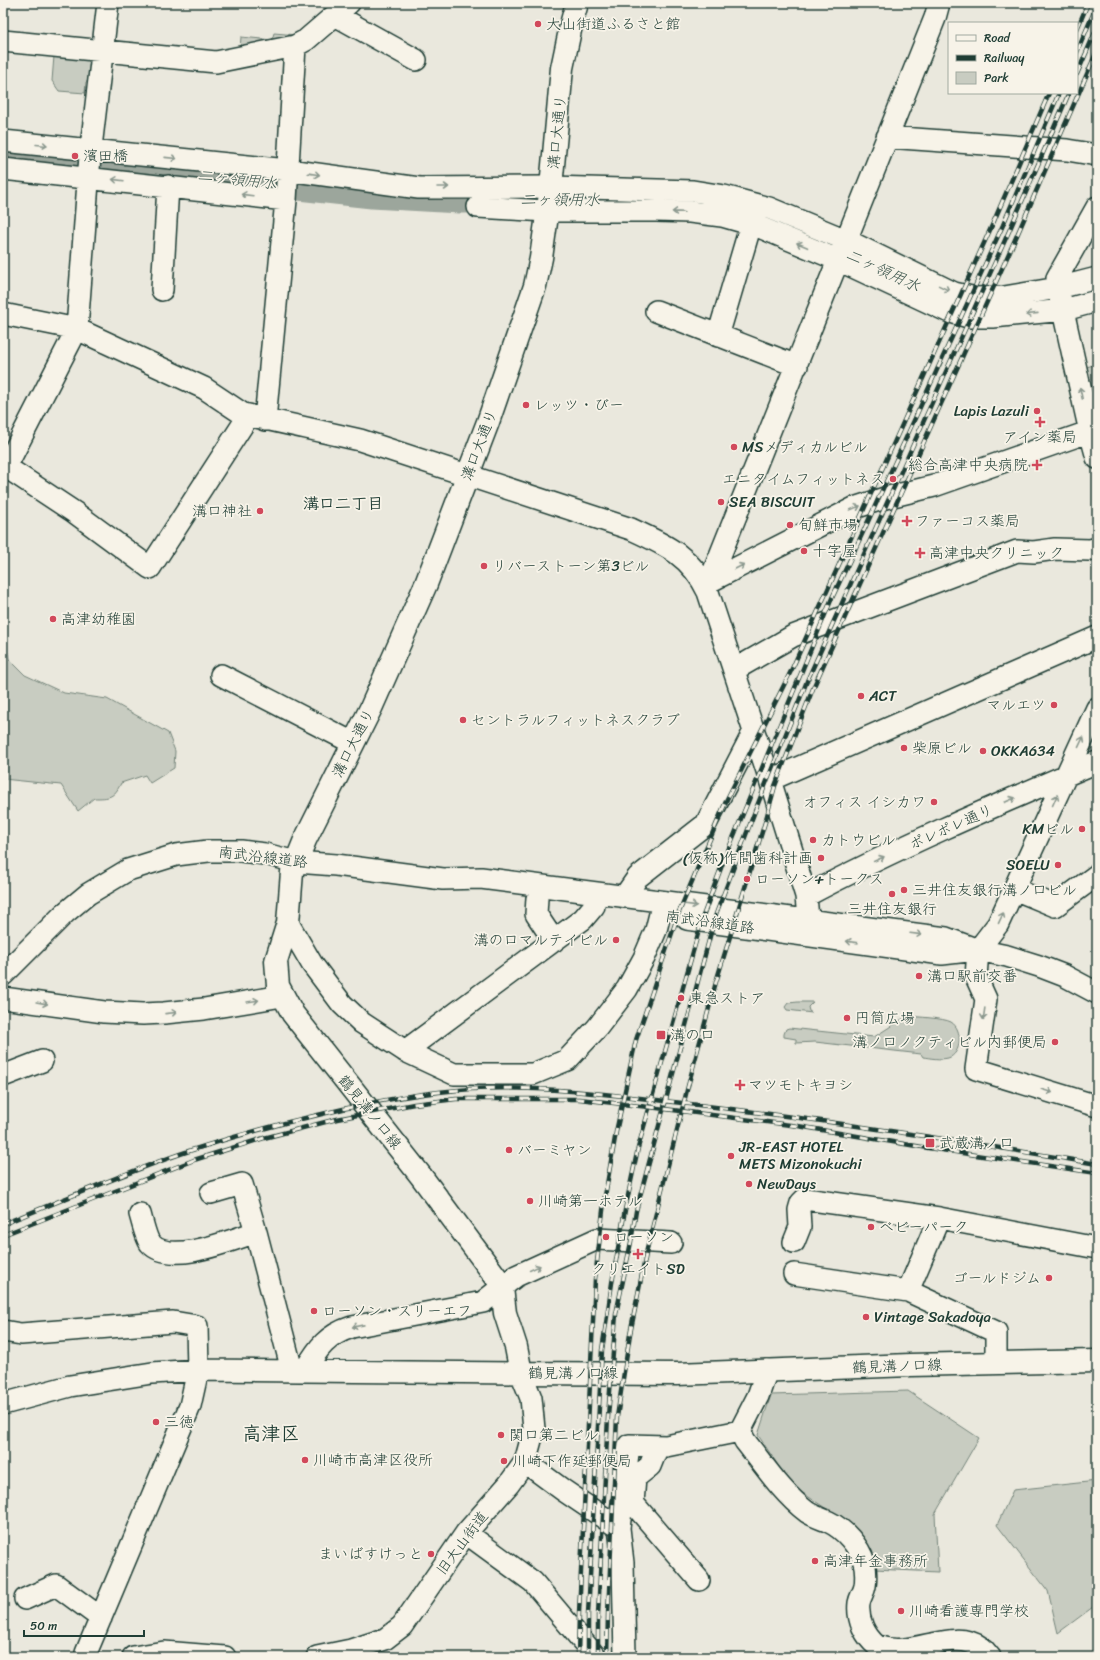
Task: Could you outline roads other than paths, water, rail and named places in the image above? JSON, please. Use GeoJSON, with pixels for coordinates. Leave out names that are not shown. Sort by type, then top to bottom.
{"type":"FeatureCollection","features":[{"type":"Feature","properties":{"kind":"main road","name":"溝口大通り"},"geometry":{"type":"LineString","coordinates":[[296,862],[305,840],[371,708],[426,584],[504,378],[535,286],[541,258],[549,200],[562,68],[577,3]]}},
{"type":"Feature","properties":{"kind":"main road","name":"鶴見溝ノ口線"},"geometry":{"type":"LineString","coordinates":[[296,862],[292,872],[288,923],[276,961],[276,978],[282,996],[305,1031],[421,1176],[493,1272],[502,1288],[505,1313],[516,1347],[521,1373],[677,1374],[767,1370],[1097,1361]]}},
{"type":"Feature","properties":{"kind":"street"},"geometry":{"type":"LineString","coordinates":[[108,3],[90,163],[77,329],[5,466],[74,512],[150,568],[257,418],[286,185],[295,46]]}},
{"type":"Feature","properties":{"kind":"street"},"geometry":{"type":"LineString","coordinates":[[704,584],[713,573],[797,366],[935,18],[939,3]]}},
{"type":"Feature","properties":{"kind":"street"},"geometry":{"type":"LineString","coordinates":[[3,41],[216,62],[295,46],[306,40],[342,9],[416,60]]}},
{"type":"Feature","properties":{"kind":"street"},"geometry":{"type":"LineString","coordinates":[[887,137],[1067,150],[1097,155]]}},
{"type":"Feature","properties":{"kind":"street"},"geometry":{"type":"LineString","coordinates":[[3,141],[90,163],[168,186],[286,185],[419,188],[690,212],[722,216],[842,250]]}},
{"type":"Feature","properties":{"kind":"street"},"geometry":{"type":"LineString","coordinates":[[3,169],[90,163],[286,185]]}},
{"type":"Feature","properties":{"kind":"street"},"geometry":{"type":"LineString","coordinates":[[162,290],[168,186]]}},
{"type":"Feature","properties":{"kind":"street"},"geometry":{"type":"LineString","coordinates":[[478,208],[549,200],[692,191],[724,196],[770,208],[947,311],[968,317],[993,317],[1061,299],[1097,278]]}},
{"type":"Feature","properties":{"kind":"street"},"geometry":{"type":"LineString","coordinates":[[1097,207],[1057,278],[1093,431],[1097,458]]}},
{"type":"Feature","properties":{"kind":"street"},"geometry":{"type":"LineString","coordinates":[[718,336],[751,224]]}},
{"type":"Feature","properties":{"kind":"street"},"geometry":{"type":"LineString","coordinates":[[1061,299],[1097,300]]}},
{"type":"Feature","properties":{"kind":"street"},"geometry":{"type":"LineString","coordinates":[[656,311],[797,366]]}},
{"type":"Feature","properties":{"kind":"street"},"geometry":{"type":"LineString","coordinates":[[3,314],[77,329],[204,388],[243,414],[360,440],[468,475],[631,529],[663,544],[687,560],[702,579],[704,584],[754,731],[806,896],[807,927]]}},
{"type":"Feature","properties":{"kind":"street"},"geometry":{"type":"LineString","coordinates":[[704,584],[854,508],[885,498],[934,486],[1093,431]]}},
{"type":"Feature","properties":{"kind":"street"},"geometry":{"type":"LineString","coordinates":[[734,670],[793,636],[1016,551],[1034,552],[1055,548],[1090,550],[1097,548]]}},
{"type":"Feature","properties":{"kind":"street"},"geometry":{"type":"LineString","coordinates":[[770,780],[1097,637]]}},
{"type":"Feature","properties":{"kind":"street"},"geometry":{"type":"LineString","coordinates":[[221,675],[353,743]]}},
{"type":"Feature","properties":{"kind":"street"},"geometry":{"type":"LineString","coordinates":[[1097,708],[998,924],[978,950],[976,977],[986,999],[976,1069],[1097,1106]]}},
{"type":"Feature","properties":{"kind":"street"},"geometry":{"type":"LineString","coordinates":[[624,897],[638,877],[706,824],[754,731]]}},
{"type":"Feature","properties":{"kind":"street","name":"ポレポレ通り"},"geometry":{"type":"LineString","coordinates":[[806,896],[853,871],[1097,762]]}},
{"type":"Feature","properties":{"kind":"street","name":"南武沿線道路"},"geometry":{"type":"LineString","coordinates":[[3,975],[76,903],[101,885],[128,870],[176,855],[225,850],[264,854],[296,862],[336,865],[443,879],[481,878],[624,897],[807,927],[942,954],[978,950],[1008,956],[1039,966],[1065,976],[1097,993]]}},
{"type":"Feature","properties":{"kind":"street"},"geometry":{"type":"LineString","coordinates":[[1014,889],[1055,906],[1097,875]]}},
{"type":"Feature","properties":{"kind":"street","name":"南武沿線道路"},"geometry":{"type":"LineString","coordinates":[[443,879],[480,890],[594,906],[660,914],[807,927]]}},
{"type":"Feature","properties":{"kind":"street"},"geometry":{"type":"LineString","coordinates":[[537,898],[536,914],[554,942]]}},
{"type":"Feature","properties":{"kind":"street"},"geometry":{"type":"LineString","coordinates":[[405,1051],[554,942],[583,919],[594,906]]}},
{"type":"Feature","properties":{"kind":"street"},"geometry":{"type":"LineString","coordinates":[[288,923],[312,964],[342,1004],[362,1023],[405,1051],[454,1074],[533,1074],[566,1060],[596,1028],[627,989],[644,958],[656,930],[660,914]]}},
{"type":"Feature","properties":{"kind":"street"},"geometry":{"type":"LineString","coordinates":[[3,998],[104,1012],[143,1014],[204,1009],[282,996]]}},
{"type":"Feature","properties":{"kind":"street"},"geometry":{"type":"LineString","coordinates":[[3,1076],[42,1061]]}},
{"type":"Feature","properties":{"kind":"street"},"geometry":{"type":"LineString","coordinates":[[211,1193],[242,1184],[298,1370]]}},
{"type":"Feature","properties":{"kind":"street"},"geometry":{"type":"LineString","coordinates":[[794,1242],[800,1227],[799,1210],[801,1203],[805,1199],[939,1218],[1097,1248]]}},
{"type":"Feature","properties":{"kind":"street"},"geometry":{"type":"LineString","coordinates":[[140,1214],[149,1242],[161,1250],[181,1252],[216,1245],[256,1232]]}},
{"type":"Feature","properties":{"kind":"street"},"geometry":{"type":"LineString","coordinates":[[908,1291],[939,1218]]}},
{"type":"Feature","properties":{"kind":"street"},"geometry":{"type":"LineString","coordinates":[[298,1370],[328,1338],[339,1331],[352,1327],[483,1302],[516,1276],[597,1239],[672,1243]]}},
{"type":"Feature","properties":{"kind":"street"},"geometry":{"type":"LineString","coordinates":[[794,1274],[908,1291],[996,1332],[996,1363]]}},
{"type":"Feature","properties":{"kind":"street"},"geometry":{"type":"LineString","coordinates":[[3,1331],[21,1334],[173,1322],[197,1326],[198,1370],[190,1406],[86,1657]]}},
{"type":"Feature","properties":{"kind":"street"},"geometry":{"type":"LineString","coordinates":[[3,1404],[70,1386],[152,1374],[198,1370],[521,1373]]}},
{"type":"Feature","properties":{"kind":"street"},"geometry":{"type":"LineString","coordinates":[[740,1432],[758,1396],[767,1370]]}},
{"type":"Feature","properties":{"kind":"street","name":"旧大山街道"},"geometry":{"type":"LineString","coordinates":[[317,1657],[352,1653],[385,1639],[402,1626],[466,1533],[525,1462],[534,1429],[531,1398],[521,1373]]}},
{"type":"Feature","properties":{"kind":"street"},"geometry":{"type":"LineString","coordinates":[[625,1657],[623,1563],[619,1528],[629,1445],[666,1446],[740,1432]]}},
{"type":"Feature","properties":{"kind":"street"},"geometry":{"type":"LineString","coordinates":[[740,1432],[745,1441],[789,1495],[808,1513],[831,1523],[854,1542],[864,1563],[865,1586],[859,1603],[860,1620],[866,1635],[878,1646],[892,1655],[908,1655],[938,1648],[954,1642],[969,1642],[982,1648],[990,1657]]}},
{"type":"Feature","properties":{"kind":"street"},"geometry":{"type":"LineString","coordinates":[[658,1446],[650,1466],[635,1478],[633,1503],[699,1580]]}},
{"type":"Feature","properties":{"kind":"street"},"geometry":{"type":"LineString","coordinates":[[525,1462],[619,1528]]}},
{"type":"Feature","properties":{"kind":"street"},"geometry":{"type":"LineString","coordinates":[[466,1533],[533,1582],[596,1657]]}},
{"type":"Feature","properties":{"kind":"street"},"geometry":{"type":"LineString","coordinates":[[25,1599],[56,1585],[101,1618]]}},
{"type":"Feature","properties":{"kind":"street"},"geometry":{"type":"LineString","coordinates":[[133,1657],[162,1655],[225,1657]]}},
{"type":"Feature","properties":{"kind":"waterway","name":"二ヶ領用水"},"geometry":{"type":"LineString","coordinates":[[3,154],[372,194],[460,199],[657,199]]}},
{"type":"Feature","properties":{"kind":"waterway","name":"二ヶ領用水"},"geometry":{"type":"LineString","coordinates":[[759,215],[842,252]]}},
{"type":"Feature","properties":{"kind":"waterway","name":"二ヶ領用水"},"geometry":{"type":"LineString","coordinates":[[1031,303],[1052,301],[1097,289]]}},
{"type":"Feature","properties":{"kind":"railway"},"geometry":{"type":"LineString","coordinates":[[1078,27],[1088,3]]}},
{"type":"Feature","properties":{"kind":"railway"},"geometry":{"type":"LineString","coordinates":[[1078,50],[1097,5]]}},
{"type":"Feature","properties":{"kind":"railway"},"geometry":{"type":"LineString","coordinates":[[1078,72],[1097,28]]}},
{"type":"Feature","properties":{"kind":"railway"},"geometry":{"type":"LineString","coordinates":[[607,1657],[617,1417],[630,1334],[647,1249],[688,1086],[716,982],[775,786],[814,686],[1018,233],[1097,51]]}},
{"type":"Feature","properties":{"kind":"railway"},"geometry":{"type":"LineString","coordinates":[[578,1657],[595,1279],[604,1202],[616,1132],[636,1040],[679,912],[727,799],[791,671],[994,221],[1049,94]]}},
{"type":"Feature","properties":{"kind":"railway"},"geometry":{"type":"LineString","coordinates":[[588,1657],[588,1614],[602,1350],[612,1283],[638,1148],[703,916],[724,860],[832,598],[1003,225],[1059,94]]}},
{"type":"Feature","properties":{"kind":"railway"},"geometry":{"type":"LineString","coordinates":[[598,1657],[598,1615],[608,1417],[616,1314],[636,1211],[716,914],[807,681],[1010,229],[1069,94]]}},
{"type":"Feature","properties":{"kind":"railway"},"geometry":{"type":"LineString","coordinates":[[3,1224],[144,1167],[240,1135],[340,1110],[415,1095],[453,1090],[501,1088],[560,1090],[707,1106],[902,1133],[1097,1164]]}},
{"type":"Feature","properties":{"kind":"railway"},"geometry":{"type":"LineString","coordinates":[[3,1235],[194,1160],[264,1138],[337,1119],[414,1104],[456,1099],[579,1099],[657,1108],[798,1126],[928,1148],[1097,1173]]}},
{"type":"Feature","properties":{"kind":"place","name":"大山街道ふるさと館"},"geometry":{"type":"Point","coordinates":[538,24]}},
{"type":"Feature","properties":{"kind":"place","name":"濱田橋"},"geometry":{"type":"Point","coordinates":[75,156]}},
{"type":"Feature","properties":{"kind":"place","name":"レッツ・びー"},"geometry":{"type":"Point","coordinates":[526,405]}},
{"type":"Feature","properties":{"kind":"place","name":"Lapis Lazuli"},"geometry":{"type":"Point","coordinates":[1037,411]}},
{"type":"Feature","properties":{"kind":"place","name":"アイン薬局"},"geometry":{"type":"Point","coordinates":[1040,422]}},
{"type":"Feature","properties":{"kind":"place","name":"MSメディカルビル"},"geometry":{"type":"Point","coordinates":[734,447]}},
{"type":"Feature","properties":{"kind":"place","name":"総合高津中央病院"},"geometry":{"type":"Point","coordinates":[1037,465]}},
{"type":"Feature","properties":{"kind":"place","name":"エニタイムフィットネス"},"geometry":{"type":"Point","coordinates":[893,479]}},
{"type":"Feature","properties":{"kind":"place","name":"SEA BISCUIT"},"geometry":{"type":"Point","coordinates":[721,502]}},
{"type":"Feature","properties":{"kind":"place","name":"溝口神社"},"geometry":{"type":"Point","coordinates":[260,511]}},
{"type":"Feature","properties":{"kind":"place","name":"ファーコス薬局"},"geometry":{"type":"Point","coordinates":[907,521]}},
{"type":"Feature","properties":{"kind":"place","name":"旬鮮市場"},"geometry":{"type":"Point","coordinates":[790,525]}},
{"type":"Feature","properties":{"kind":"place","name":"十字屋"},"geometry":{"type":"Point","coordinates":[804,551]}},
{"type":"Feature","properties":{"kind":"place","name":"高津中央クリニック"},"geometry":{"type":"Point","coordinates":[920,553]}},
{"type":"Feature","properties":{"kind":"place","name":"リバーストーン第3ビル"},"geometry":{"type":"Point","coordinates":[484,566]}},
{"type":"Feature","properties":{"kind":"place","name":"高津幼稚園"},"geometry":{"type":"Point","coordinates":[53,619]}},
{"type":"Feature","properties":{"kind":"place","name":"ACT"},"geometry":{"type":"Point","coordinates":[861,696]}},
{"type":"Feature","properties":{"kind":"place","name":"マルエツ"},"geometry":{"type":"Point","coordinates":[1054,705]}},
{"type":"Feature","properties":{"kind":"place","name":"セントラルフィットネスクラブ"},"geometry":{"type":"Point","coordinates":[463,720]}},
{"type":"Feature","properties":{"kind":"place","name":"柴原ビル"},"geometry":{"type":"Point","coordinates":[904,748]}},
{"type":"Feature","properties":{"kind":"place","name":"OKKA634"},"geometry":{"type":"Point","coordinates":[983,751]}},
{"type":"Feature","properties":{"kind":"place","name":"オフィス イシカワ"},"geometry":{"type":"Point","coordinates":[934,802]}},
{"type":"Feature","properties":{"kind":"place","name":"KMビル"},"geometry":{"type":"Point","coordinates":[1082,829]}},
{"type":"Feature","properties":{"kind":"place","name":"カトウビル"},"geometry":{"type":"Point","coordinates":[813,840]}},
{"type":"Feature","properties":{"kind":"place","name":"(仮称)作間歯科計画"},"geometry":{"type":"Point","coordinates":[821,858]}},
{"type":"Feature","properties":{"kind":"place","name":"SOELU"},"geometry":{"type":"Point","coordinates":[1058,865]}},
{"type":"Feature","properties":{"kind":"place","name":"ローソン+トークス"},"geometry":{"type":"Point","coordinates":[747,879]}},
{"type":"Feature","properties":{"kind":"place","name":"三井住友銀行溝ノ口ビル"},"geometry":{"type":"Point","coordinates":[904,890]}},
{"type":"Feature","properties":{"kind":"place","name":"三井住友銀行"},"geometry":{"type":"Point","coordinates":[892,894]}},
{"type":"Feature","properties":{"kind":"place","name":"溝の口マルテイビル"},"geometry":{"type":"Point","coordinates":[616,940]}},
{"type":"Feature","properties":{"kind":"place","name":"溝口駅前交番"},"geometry":{"type":"Point","coordinates":[919,976]}},
{"type":"Feature","properties":{"kind":"place","name":"東急ストア"},"geometry":{"type":"Point","coordinates":[681,998]}},
{"type":"Feature","properties":{"kind":"place","name":"円筒広場"},"geometry":{"type":"Point","coordinates":[847,1018]}},
{"type":"Feature","properties":{"kind":"place","name":"溝の口"},"geometry":{"type":"Point","coordinates":[661,1035]}},
{"type":"Feature","properties":{"kind":"place","name":"溝ノ口ノクティビル内郵便局"},"geometry":{"type":"Point","coordinates":[1055,1042]}},
{"type":"Feature","properties":{"kind":"place","name":"マツモトキヨシ"},"geometry":{"type":"Point","coordinates":[740,1085]}},
{"type":"Feature","properties":{"kind":"place","name":"武蔵溝ノ口"},"geometry":{"type":"Point","coordinates":[930,1143]}},
{"type":"Feature","properties":{"kind":"place","name":"バーミヤン"},"geometry":{"type":"Point","coordinates":[509,1150]}},
{"type":"Feature","properties":{"kind":"place","name":"JR-EAST HOTEL METS Mizonokuchi"},"geometry":{"type":"Point","coordinates":[731,1156]}},
{"type":"Feature","properties":{"kind":"place","name":"NewDays"},"geometry":{"type":"Point","coordinates":[749,1184]}},
{"type":"Feature","properties":{"kind":"place","name":"川崎第一ホテル"},"geometry":{"type":"Point","coordinates":[530,1201]}},
{"type":"Feature","properties":{"kind":"place","name":"ベビーパーク"},"geometry":{"type":"Point","coordinates":[871,1227]}},
{"type":"Feature","properties":{"kind":"place","name":"ローソン"},"geometry":{"type":"Point","coordinates":[606,1237]}},
{"type":"Feature","properties":{"kind":"place","name":"クリエイトSD"},"geometry":{"type":"Point","coordinates":[638,1254]}},
{"type":"Feature","properties":{"kind":"place","name":"ゴールドジム"},"geometry":{"type":"Point","coordinates":[1049,1278]}},
{"type":"Feature","properties":{"kind":"place","name":"ローソン・スリーエフ"},"geometry":{"type":"Point","coordinates":[314,1311]}},
{"type":"Feature","properties":{"kind":"place","name":"Vintage Sakadoya"},"geometry":{"type":"Point","coordinates":[866,1317]}},
{"type":"Feature","properties":{"kind":"place","name":"三徳"},"geometry":{"type":"Point","coordinates":[156,1422]}},
{"type":"Feature","properties":{"kind":"place","name":"関口第二ビル"},"geometry":{"type":"Point","coordinates":[501,1435]}},
{"type":"Feature","properties":{"kind":"place","name":"川崎市高津区役所"},"geometry":{"type":"Point","coordinates":[305,1460]}},
{"type":"Feature","properties":{"kind":"place","name":"川崎下作延郵便局"},"geometry":{"type":"Point","coordinates":[504,1461]}},
{"type":"Feature","properties":{"kind":"place","name":"まいばすけっと"},"geometry":{"type":"Point","coordinates":[431,1554]}},
{"type":"Feature","properties":{"kind":"place","name":"高津年金事務所"},"geometry":{"type":"Point","coordinates":[815,1561]}},
{"type":"Feature","properties":{"kind":"place","name":"川崎看護専門学校"},"geometry":{"type":"Point","coordinates":[901,1611]}},
{"type":"Feature","properties":{"kind":"district","name":"溝口二丁目"},"geometry":{"type":"Point","coordinates":[343,503]}},
{"type":"Feature","properties":{"kind":"district","name":"高津区"},"geometry":{"type":"Point","coordinates":[271,1433]}}]}
